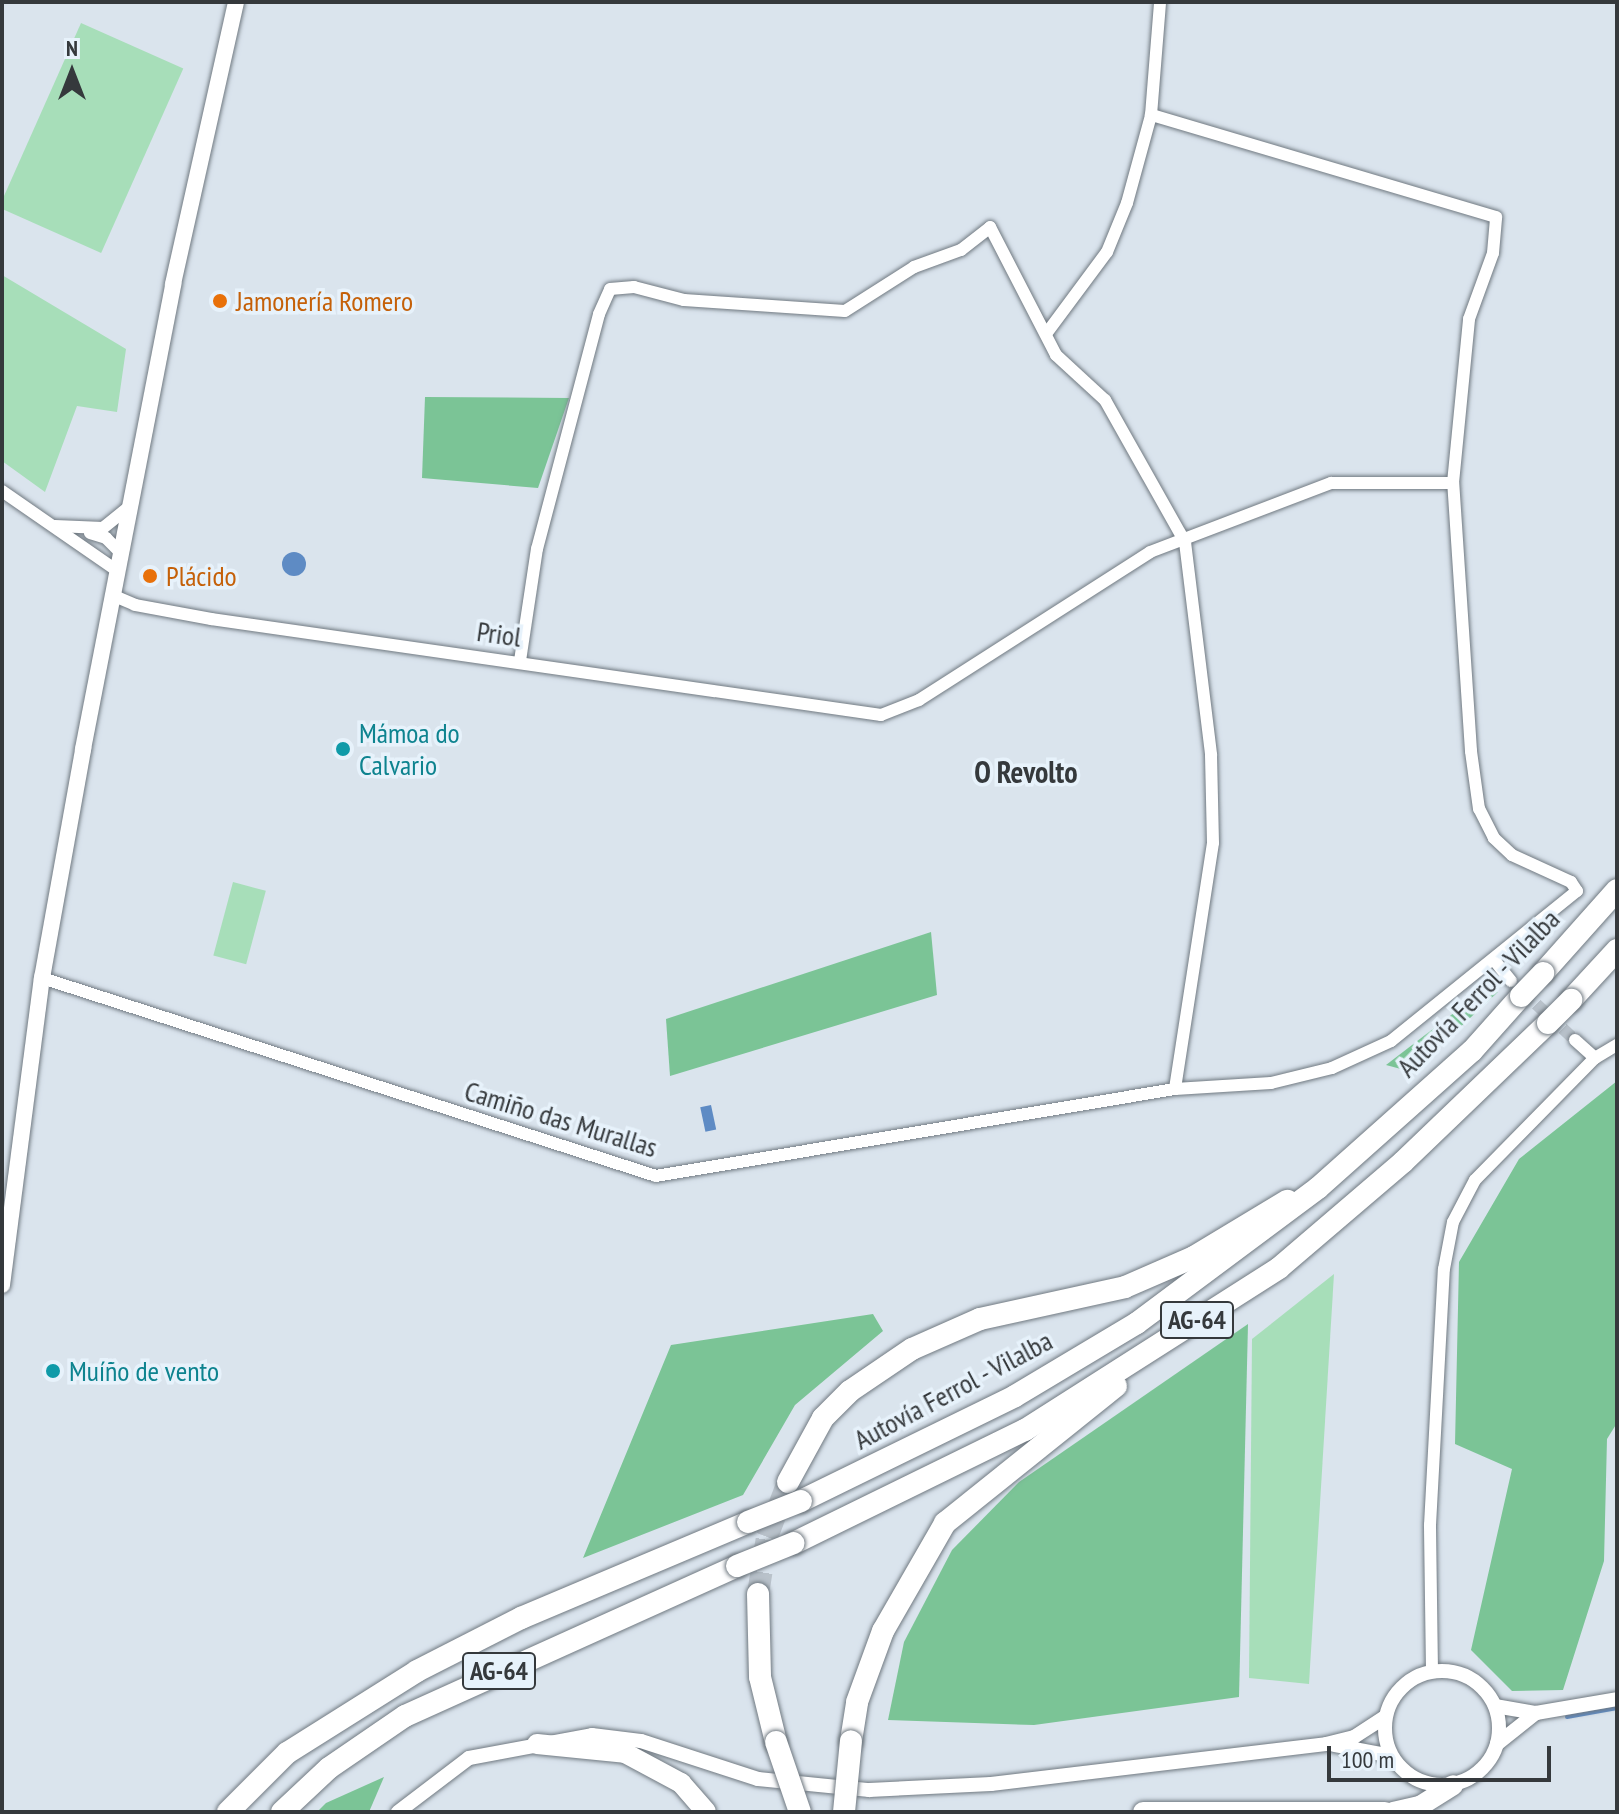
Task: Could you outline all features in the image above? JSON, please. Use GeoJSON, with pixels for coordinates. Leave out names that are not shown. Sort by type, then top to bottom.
{"type":"FeatureCollection","features":[{"type":"Feature","properties":{"kind":"highway","name":"Autovía Ferrol - Vilalba"},"geometry":{"type":"LineString","coordinates":[[228,1812],[287,1753],[417,1671],[521,1618],[801,1501],[1015,1396],[1137,1323],[1318,1188],[1472,1051],[1516,989],[1543,973],[1617,890]]}},
{"type":"Feature","properties":{"kind":"highway","name":"AG-64"},"geometry":{"type":"LineString","coordinates":[[282,1812],[329,1768],[405,1716],[794,1543],[1025,1430],[1279,1268],[1403,1162],[1548,1023],[1617,950]]}},
{"type":"Feature","properties":{"kind":"highway"},"geometry":{"type":"LineString","coordinates":[[788,1482],[823,1418],[850,1391],[912,1349],[980,1319],[1125,1287],[1194,1257],[1262,1212],[1318,1188]]}},
{"type":"Feature","properties":{"kind":"highway"},"geometry":{"type":"LineString","coordinates":[[844,1812],[857,1702],[883,1631],[945,1523],[1196,1321]]}},
{"type":"Feature","properties":{"kind":"highway"},"geometry":{"type":"LineString","coordinates":[[758,1594],[760,1677],[776,1742],[800,1812]]}},
{"type":"Feature","properties":{"kind":"highway"},"geometry":{"type":"LineString","coordinates":[[537,1744],[625,1753],[681,1783],[706,1812]]}},
{"type":"Feature","properties":{"kind":"highway"},"geometry":{"type":"LineString","coordinates":[[1393,1812],[1420,1806],[1453,1785]]}},
{"type":"Feature","properties":{"kind":"highway"},"geometry":{"type":"LineString","coordinates":[[1143,1812],[1385,1812]]}},
{"type":"Feature","properties":{"kind":"main road"},"geometry":{"type":"LineString","coordinates":[[2,1285],[42,978],[116,570],[236,2]]}},
{"type":"Feature","properties":{"kind":"street"},"geometry":{"type":"LineString","coordinates":[[1046,334],[1107,252],[1151,115],[1160,2]]}},
{"type":"Feature","properties":{"kind":"street"},"geometry":{"type":"LineString","coordinates":[[1151,115],[1496,217],[1493,253],[1469,319],[1453,483],[1331,483],[1185,542]]}},
{"type":"Feature","properties":{"kind":"street"},"geometry":{"type":"LineString","coordinates":[[520,661],[537,549],[599,314],[610,289],[634,287],[684,300],[845,311],[914,267],[961,250],[990,227],[1056,355],[1105,400],[1185,542],[1211,755],[1213,843],[1175,1089]]}},
{"type":"Feature","properties":{"kind":"street","name":"Camiño das Murallas"},"geometry":{"type":"LineString","coordinates":[[42,978],[656,1176],[1175,1089],[1271,1083],[1332,1068],[1391,1041],[1577,891],[1571,882],[1512,855],[1494,838],[1479,809],[1453,483]]}},
{"type":"Feature","properties":{"kind":"street"},"geometry":{"type":"LineString","coordinates":[[2,491],[116,570]]}},
{"type":"Feature","properties":{"kind":"street"},"geometry":{"type":"LineString","coordinates":[[82,531],[103,528],[129,507]]}},
{"type":"Feature","properties":{"kind":"street"},"geometry":{"type":"LineString","coordinates":[[48,525],[106,538],[120,552]]}},
{"type":"Feature","properties":{"kind":"street","name":"Priol"},"geometry":{"type":"LineString","coordinates":[[112,595],[211,619],[881,715],[919,700],[1150,552],[1185,542]]}},
{"type":"Feature","properties":{"kind":"street"},"geometry":{"type":"LineString","coordinates":[[1494,960],[1516,989]]}},
{"type":"Feature","properties":{"kind":"street"},"geometry":{"type":"LineString","coordinates":[[1575,1040],[1595,1058]]}},
{"type":"Feature","properties":{"kind":"street"},"geometry":{"type":"LineString","coordinates":[[1432,1671],[1430,1525],[1444,1269],[1453,1222],[1475,1180],[1595,1058],[1617,1045]]}},
{"type":"Feature","properties":{"kind":"street"},"geometry":{"type":"LineString","coordinates":[[398,1812],[469,1758],[592,1735],[641,1741],[758,1779],[869,1790],[991,1784],[1326,1744],[1354,1737],[1385,1717],[1402,1686],[1432,1671],[1470,1678],[1495,1706],[1536,1713],[1617,1699]]}},
{"type":"Feature","properties":{"kind":"street"},"geometry":{"type":"LineString","coordinates":[[1495,1706],[1497,1744]]}},
{"type":"Feature","properties":{"kind":"street"},"geometry":{"type":"LineString","coordinates":[[1326,1744],[1391,1756],[1417,1780],[1453,1785],[1475,1775],[1497,1744],[1536,1713]]}},
{"type":"Feature","properties":{"kind":"street"},"geometry":{"type":"LineString","coordinates":[[1385,1717],[1391,1756]]}},
{"type":"Feature","properties":{"kind":"green space"},"geometry":{"type":"Polygon","coordinates":[[[81,23],[183,69],[101,253],[2,209],[2,200],[81,23]]]}},
{"type":"Feature","properties":{"kind":"green space"},"geometry":{"type":"Polygon","coordinates":[[[2,275],[126,349],[117,412],[77,406],[45,492],[2,461],[2,275]]]}},
{"type":"Feature","properties":{"kind":"green space"},"geometry":{"type":"Polygon","coordinates":[[[425,397],[569,398],[538,488],[422,478],[425,397]]]}},
{"type":"Feature","properties":{"kind":"green space"},"geometry":{"type":"Polygon","coordinates":[[[233,882],[266,891],[246,964],[213,955],[233,882]]]}},
{"type":"Feature","properties":{"kind":"green space"},"geometry":{"type":"Polygon","coordinates":[[[931,932],[937,995],[670,1076],[666,1019],[931,932]]]}},
{"type":"Feature","properties":{"kind":"green space"},"geometry":{"type":"Polygon","coordinates":[[[1485,989],[1498,992],[1412,1072],[1386,1065],[1485,989]]]}},
{"type":"Feature","properties":{"kind":"green space"},"geometry":{"type":"Polygon","coordinates":[[[1617,1081],[1617,1423],[1607,1439],[1604,1561],[1563,1690],[1512,1691],[1471,1650],[1512,1469],[1455,1444],[1459,1262],[1519,1159],[1617,1081]]]}},
{"type":"Feature","properties":{"kind":"green space"},"geometry":{"type":"Polygon","coordinates":[[[1334,1274],[1309,1684],[1249,1678],[1252,1339],[1334,1274]]]}},
{"type":"Feature","properties":{"kind":"green space"},"geometry":{"type":"Polygon","coordinates":[[[873,1314],[883,1331],[795,1405],[743,1495],[583,1558],[671,1345],[873,1314]]]}},
{"type":"Feature","properties":{"kind":"green space"},"geometry":{"type":"Polygon","coordinates":[[[1248,1324],[1239,1697],[1034,1725],[888,1720],[904,1642],[952,1550],[1019,1482],[1248,1324]]]}},
{"type":"Feature","properties":{"kind":"green space"},"geometry":{"type":"Polygon","coordinates":[[[384,1777],[369,1812],[317,1812],[326,1803],[384,1777]]]}},
{"type":"Feature","properties":{"kind":"water"},"geometry":{"type":"Polygon","coordinates":[[[294,552],[303,555],[306,564],[303,573],[294,576],[285,573],[282,564],[285,555],[294,552]]]}},
{"type":"Feature","properties":{"kind":"water"},"geometry":{"type":"Polygon","coordinates":[[[711,1105],[716,1129],[705,1132],[700,1107],[711,1105]]]}},
{"type":"Feature","properties":{"kind":"waterway"},"geometry":{"type":"LineString","coordinates":[[1567,1717],[1617,1708]]}},
{"type":"Feature","properties":{"kind":"tunnel"},"geometry":{"type":"LineString","coordinates":[[1523,992],[1575,1040]]}},
{"type":"Feature","properties":{"kind":"tunnel"},"geometry":{"type":"LineString","coordinates":[[758,1594],[767,1537],[788,1482]]}},
{"type":"Feature","properties":{"kind":"place","name":"Jamonería Romero"},"geometry":{"type":"Point","coordinates":[220,301]}},
{"type":"Feature","properties":{"kind":"place","name":"Plácido"},"geometry":{"type":"Point","coordinates":[150,576]}},
{"type":"Feature","properties":{"kind":"place","name":"Mámoa do Calvario"},"geometry":{"type":"Point","coordinates":[343,749]}},
{"type":"Feature","properties":{"kind":"place","name":"Muíño de vento"},"geometry":{"type":"Point","coordinates":[53,1371]}},
{"type":"Feature","properties":{"kind":"district","name":"O Revolto"},"geometry":{"type":"Point","coordinates":[1026,772]}}]}
